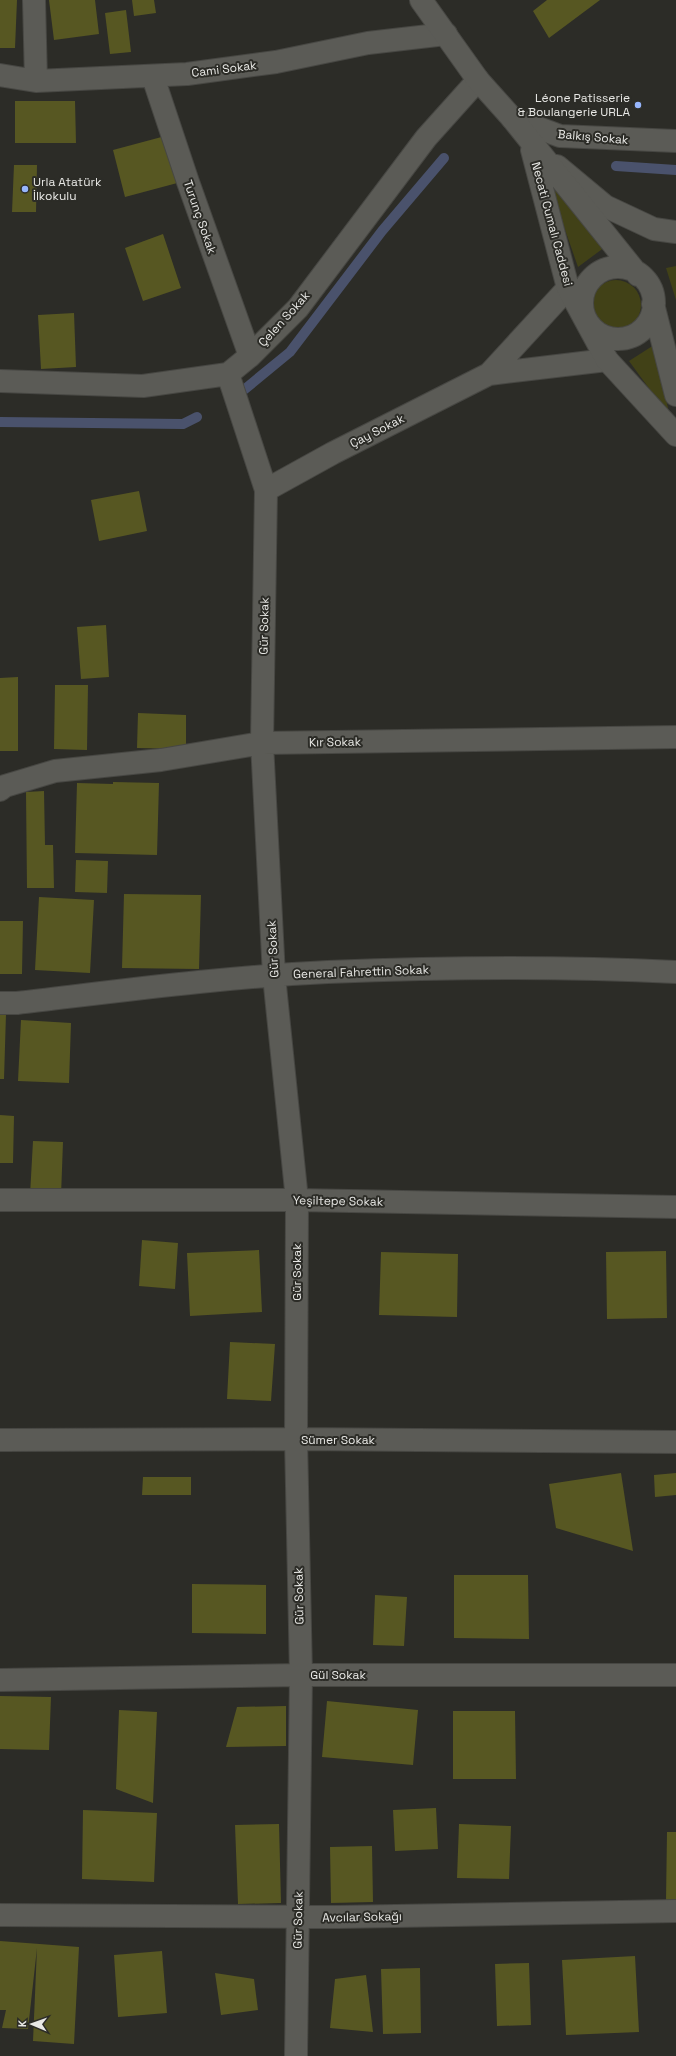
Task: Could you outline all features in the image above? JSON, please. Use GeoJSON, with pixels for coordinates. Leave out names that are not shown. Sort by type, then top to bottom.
{"type":"FeatureCollection","features":[{"type":"Feature","properties":{"kind":"street"},"geometry":{"type":"LineString","coordinates":[[34,0],[36,81]]}},
{"type":"Feature","properties":{"kind":"street","name":"Necati Cumalı Caddesi"},"geometry":{"type":"LineString","coordinates":[[421,0],[478,80],[512,118],[649,286],[653,298],[653,304],[649,320],[642,329],[633,335],[623,338],[612,339],[601,335],[588,324],[582,308],[583,295],[587,284],[596,274],[607,269],[619,267],[631,270],[638,274]]}},
{"type":"Feature","properties":{"kind":"street","name":"Cami Sokak"},"geometry":{"type":"LineString","coordinates":[[0,75],[36,81],[153,77],[276,62],[368,43],[446,34]]}},
{"type":"Feature","properties":{"kind":"street","name":"Turunç Sokak"},"geometry":{"type":"LineString","coordinates":[[153,77],[188,182],[250,356]]}},
{"type":"Feature","properties":{"kind":"street","name":"Çelen Sokak"},"geometry":{"type":"LineString","coordinates":[[228,374],[250,356],[298,308],[426,138],[478,80]]}},
{"type":"Feature","properties":{"kind":"street","name":"Balkış Sokak"},"geometry":{"type":"LineString","coordinates":[[512,118],[560,136],[676,141]]}},
{"type":"Feature","properties":{"kind":"street"},"geometry":{"type":"LineString","coordinates":[[531,143],[604,206],[654,229],[676,232]]}},
{"type":"Feature","properties":{"kind":"street","name":"Necati Cumalı Caddesi"},"geometry":{"type":"LineString","coordinates":[[531,143],[568,288],[607,360],[676,435]]}},
{"type":"Feature","properties":{"kind":"street","name":"Çay Sokak"},"geometry":{"type":"LineString","coordinates":[[489,374],[568,288]]}},
{"type":"Feature","properties":{"kind":"street","name":"Necati Cumalı Caddesi"},"geometry":{"type":"LineString","coordinates":[[653,304],[676,395]]}},
{"type":"Feature","properties":{"kind":"street","name":"Çay Sokak"},"geometry":{"type":"LineString","coordinates":[[266,490],[334,453],[489,374],[607,360]]}},
{"type":"Feature","properties":{"kind":"street"},"geometry":{"type":"LineString","coordinates":[[0,381],[72,382],[143,386],[228,374]]}},
{"type":"Feature","properties":{"kind":"street","name":"Gür Sokak"},"geometry":{"type":"LineString","coordinates":[[228,374],[266,490],[262,744],[274,976],[297,1200],[296,1439],[301,1675],[296,2056]]}},
{"type":"Feature","properties":{"kind":"street","name":"Kır Sokak"},"geometry":{"type":"LineString","coordinates":[[0,790],[5,786],[55,771],[161,760],[262,744],[676,737]]}},
{"type":"Feature","properties":{"kind":"street","name":"General Fahrettin Sokak"},"geometry":{"type":"LineString","coordinates":[[0,1003],[17,1003],[274,976],[479,967],[614,969],[676,972]]}},
{"type":"Feature","properties":{"kind":"street","name":"Yeşiltepe Sokak"},"geometry":{"type":"LineString","coordinates":[[0,1200],[297,1200],[676,1207]]}},
{"type":"Feature","properties":{"kind":"street","name":"Sümer Sokak"},"geometry":{"type":"LineString","coordinates":[[0,1440],[296,1439],[676,1442]]}},
{"type":"Feature","properties":{"kind":"street","name":"Gül Sokak"},"geometry":{"type":"LineString","coordinates":[[0,1680],[301,1675],[676,1675]]}},
{"type":"Feature","properties":{"kind":"street","name":"Avcılar Sokağı"},"geometry":{"type":"LineString","coordinates":[[0,1915],[298,1917],[676,1911]]}},
{"type":"Feature","properties":{"kind":"shaded area"},"geometry":{"type":"Polygon","coordinates":[[[546,175],[605,247],[578,267],[546,175]]]}},
{"type":"Feature","properties":{"kind":"shaded area"},"geometry":{"type":"Polygon","coordinates":[[[676,266],[676,300],[666,268],[676,266]]]}},
{"type":"Feature","properties":{"kind":"shaded area"},"geometry":{"type":"Polygon","coordinates":[[[616,280],[625,282],[636,291],[641,305],[639,314],[630,325],[616,330],[607,328],[596,319],[591,305],[593,296],[602,285],[616,280]]]}},
{"type":"Feature","properties":{"kind":"shaded area"},"geometry":{"type":"Polygon","coordinates":[[[654,345],[670,417],[629,361],[654,345]]]}},
{"type":"Feature","properties":{"kind":"building"},"geometry":{"type":"Polygon","coordinates":[[[0,0],[17,0],[15,48],[0,48],[0,0]]]}},
{"type":"Feature","properties":{"kind":"building"},"geometry":{"type":"Polygon","coordinates":[[[49,0],[95,0],[99,34],[54,40],[49,0]]]}},
{"type":"Feature","properties":{"kind":"building"},"geometry":{"type":"Polygon","coordinates":[[[132,0],[154,0],[156,13],[134,16],[132,0]]]}},
{"type":"Feature","properties":{"kind":"building"},"geometry":{"type":"Polygon","coordinates":[[[547,0],[600,0],[549,38],[533,11],[547,0]]]}},
{"type":"Feature","properties":{"kind":"building"},"geometry":{"type":"Polygon","coordinates":[[[126,10],[131,52],[110,54],[105,13],[126,10]]]}},
{"type":"Feature","properties":{"kind":"building"},"geometry":{"type":"Polygon","coordinates":[[[15,101],[75,101],[76,143],[15,143],[15,101]]]}},
{"type":"Feature","properties":{"kind":"building"},"geometry":{"type":"Polygon","coordinates":[[[169,135],[181,182],[125,197],[113,150],[169,135]]]}},
{"type":"Feature","properties":{"kind":"building","name":"Urla Atatürk İlkokulu"},"geometry":{"type":"Polygon","coordinates":[[[14,165],[37,165],[36,212],[12,212],[14,165]]]}},
{"type":"Feature","properties":{"kind":"building"},"geometry":{"type":"Polygon","coordinates":[[[163,234],[181,288],[143,301],[125,248],[163,234]]]}},
{"type":"Feature","properties":{"kind":"building"},"geometry":{"type":"Polygon","coordinates":[[[74,313],[76,367],[41,369],[38,315],[74,313]]]}},
{"type":"Feature","properties":{"kind":"building"},"geometry":{"type":"Polygon","coordinates":[[[139,491],[147,531],[99,541],[91,500],[139,491]]]}},
{"type":"Feature","properties":{"kind":"building"},"geometry":{"type":"Polygon","coordinates":[[[106,625],[109,677],[81,679],[77,627],[106,625]]]}},
{"type":"Feature","properties":{"kind":"building"},"geometry":{"type":"Polygon","coordinates":[[[18,677],[18,751],[0,751],[0,678],[18,677]]]}},
{"type":"Feature","properties":{"kind":"building"},"geometry":{"type":"Polygon","coordinates":[[[55,685],[88,685],[87,750],[54,749],[55,685]]]}},
{"type":"Feature","properties":{"kind":"building"},"geometry":{"type":"Polygon","coordinates":[[[138,713],[186,715],[186,749],[137,748],[138,713]]]}},
{"type":"Feature","properties":{"kind":"building"},"geometry":{"type":"Polygon","coordinates":[[[113,782],[159,783],[157,855],[75,853],[77,783],[113,784],[113,782]]]}},
{"type":"Feature","properties":{"kind":"building"},"geometry":{"type":"Polygon","coordinates":[[[44,791],[45,845],[53,845],[54,888],[27,888],[26,792],[44,791]]]}},
{"type":"Feature","properties":{"kind":"building"},"geometry":{"type":"Polygon","coordinates":[[[76,860],[108,861],[107,893],[75,892],[76,860]]]}},
{"type":"Feature","properties":{"kind":"building"},"geometry":{"type":"Polygon","coordinates":[[[124,894],[201,895],[199,969],[122,968],[124,894]]]}},
{"type":"Feature","properties":{"kind":"building"},"geometry":{"type":"Polygon","coordinates":[[[39,897],[94,900],[90,973],[35,970],[39,897]]]}},
{"type":"Feature","properties":{"kind":"building"},"geometry":{"type":"Polygon","coordinates":[[[0,921],[23,921],[22,974],[0,974],[0,921]]]}},
{"type":"Feature","properties":{"kind":"building"},"geometry":{"type":"Polygon","coordinates":[[[0,1014],[6,1014],[4,1079],[0,1079],[0,1014]]]}},
{"type":"Feature","properties":{"kind":"building"},"geometry":{"type":"Polygon","coordinates":[[[21,1020],[71,1023],[69,1083],[18,1081],[21,1020]]]}},
{"type":"Feature","properties":{"kind":"building"},"geometry":{"type":"Polygon","coordinates":[[[0,1115],[14,1116],[13,1163],[0,1163],[0,1115]]]}},
{"type":"Feature","properties":{"kind":"building"},"geometry":{"type":"Polygon","coordinates":[[[33,1141],[63,1142],[61,1196],[30,1195],[33,1141]]]}},
{"type":"Feature","properties":{"kind":"building"},"geometry":{"type":"Polygon","coordinates":[[[142,1240],[178,1243],[175,1289],[139,1286],[142,1240]]]}},
{"type":"Feature","properties":{"kind":"building"},"geometry":{"type":"Polygon","coordinates":[[[259,1250],[262,1312],[190,1316],[187,1253],[259,1250]]]}},
{"type":"Feature","properties":{"kind":"building"},"geometry":{"type":"Polygon","coordinates":[[[666,1251],[667,1318],[607,1319],[606,1252],[666,1251]]]}},
{"type":"Feature","properties":{"kind":"building"},"geometry":{"type":"Polygon","coordinates":[[[381,1252],[458,1254],[457,1317],[379,1315],[381,1252]]]}},
{"type":"Feature","properties":{"kind":"building"},"geometry":{"type":"Polygon","coordinates":[[[230,1342],[275,1344],[271,1401],[227,1399],[230,1342]]]}},
{"type":"Feature","properties":{"kind":"building"},"geometry":{"type":"Polygon","coordinates":[[[621,1473],[633,1551],[556,1528],[549,1484],[621,1473]]]}},
{"type":"Feature","properties":{"kind":"building"},"geometry":{"type":"Polygon","coordinates":[[[676,1473],[676,1495],[655,1497],[654,1475],[676,1473]]]}},
{"type":"Feature","properties":{"kind":"building"},"geometry":{"type":"Polygon","coordinates":[[[143,1477],[191,1477],[191,1495],[142,1495],[143,1477]]]}},
{"type":"Feature","properties":{"kind":"building"},"geometry":{"type":"Polygon","coordinates":[[[454,1575],[528,1575],[529,1639],[454,1638],[454,1575]]]}},
{"type":"Feature","properties":{"kind":"building"},"geometry":{"type":"Polygon","coordinates":[[[192,1584],[266,1585],[266,1634],[192,1633],[192,1584]]]}},
{"type":"Feature","properties":{"kind":"building"},"geometry":{"type":"Polygon","coordinates":[[[375,1595],[407,1597],[404,1646],[373,1645],[375,1595]]]}},
{"type":"Feature","properties":{"kind":"building"},"geometry":{"type":"Polygon","coordinates":[[[0,1696],[51,1697],[49,1750],[0,1749],[0,1696]]]}},
{"type":"Feature","properties":{"kind":"building"},"geometry":{"type":"Polygon","coordinates":[[[327,1701],[418,1710],[413,1765],[322,1757],[327,1701]]]}},
{"type":"Feature","properties":{"kind":"building"},"geometry":{"type":"Polygon","coordinates":[[[286,1706],[286,1746],[226,1747],[237,1707],[286,1706]]]}},
{"type":"Feature","properties":{"kind":"building"},"geometry":{"type":"Polygon","coordinates":[[[119,1710],[157,1712],[153,1803],[116,1789],[119,1710]]]}},
{"type":"Feature","properties":{"kind":"building"},"geometry":{"type":"Polygon","coordinates":[[[453,1711],[515,1711],[516,1779],[453,1779],[453,1711]]]}},
{"type":"Feature","properties":{"kind":"building"},"geometry":{"type":"Polygon","coordinates":[[[436,1808],[438,1849],[395,1851],[393,1810],[436,1808]]]}},
{"type":"Feature","properties":{"kind":"building"},"geometry":{"type":"Polygon","coordinates":[[[83,1810],[157,1813],[154,1882],[82,1879],[83,1810]]]}},
{"type":"Feature","properties":{"kind":"building"},"geometry":{"type":"Polygon","coordinates":[[[279,1824],[281,1903],[238,1904],[235,1825],[279,1824]]]}},
{"type":"Feature","properties":{"kind":"building"},"geometry":{"type":"Polygon","coordinates":[[[459,1824],[511,1826],[509,1879],[457,1878],[459,1824]]]}},
{"type":"Feature","properties":{"kind":"building"},"geometry":{"type":"Polygon","coordinates":[[[667,1832],[676,1832],[676,1901],[666,1901],[667,1832]]]}},
{"type":"Feature","properties":{"kind":"building"},"geometry":{"type":"Polygon","coordinates":[[[372,1846],[373,1902],[331,1903],[330,1847],[372,1846]]]}},
{"type":"Feature","properties":{"kind":"building"},"geometry":{"type":"Polygon","coordinates":[[[0,1941],[79,1947],[74,2044],[33,2041],[37,1948],[28,2029],[2,2028],[6,2010],[0,2010],[0,1941]]]}},
{"type":"Feature","properties":{"kind":"building"},"geometry":{"type":"Polygon","coordinates":[[[162,1951],[167,2013],[118,2017],[114,1955],[162,1951]]]}},
{"type":"Feature","properties":{"kind":"building"},"geometry":{"type":"Polygon","coordinates":[[[635,1956],[639,2032],[566,2035],[562,1960],[635,1956]]]}},
{"type":"Feature","properties":{"kind":"building"},"geometry":{"type":"Polygon","coordinates":[[[529,1963],[531,2025],[497,2026],[495,1964],[529,1963]]]}},
{"type":"Feature","properties":{"kind":"building"},"geometry":{"type":"Polygon","coordinates":[[[420,1968],[421,2033],[383,2034],[381,1969],[420,1968]]]}},
{"type":"Feature","properties":{"kind":"building"},"geometry":{"type":"Polygon","coordinates":[[[215,1973],[254,1979],[258,2010],[221,2015],[215,1973]]]}},
{"type":"Feature","properties":{"kind":"building"},"geometry":{"type":"Polygon","coordinates":[[[366,1975],[373,2032],[330,2028],[335,1979],[366,1975]]]}},
{"type":"Feature","properties":{"kind":"waterway"},"geometry":{"type":"LineString","coordinates":[[234,398],[290,352],[382,231],[444,158]]}},
{"type":"Feature","properties":{"kind":"waterway"},"geometry":{"type":"LineString","coordinates":[[616,166],[676,170]]}},
{"type":"Feature","properties":{"kind":"waterway"},"geometry":{"type":"LineString","coordinates":[[0,422],[183,424],[197,417]]}},
{"type":"Feature","properties":{"kind":"place","name":"Léone Patisserie & Boulangerie URLA"},"geometry":{"type":"Point","coordinates":[638,105]}},
{"type":"Feature","properties":{"kind":"place","name":"Urla Atatürk İlkokulu"},"geometry":{"type":"Point","coordinates":[25,189]}}]}
